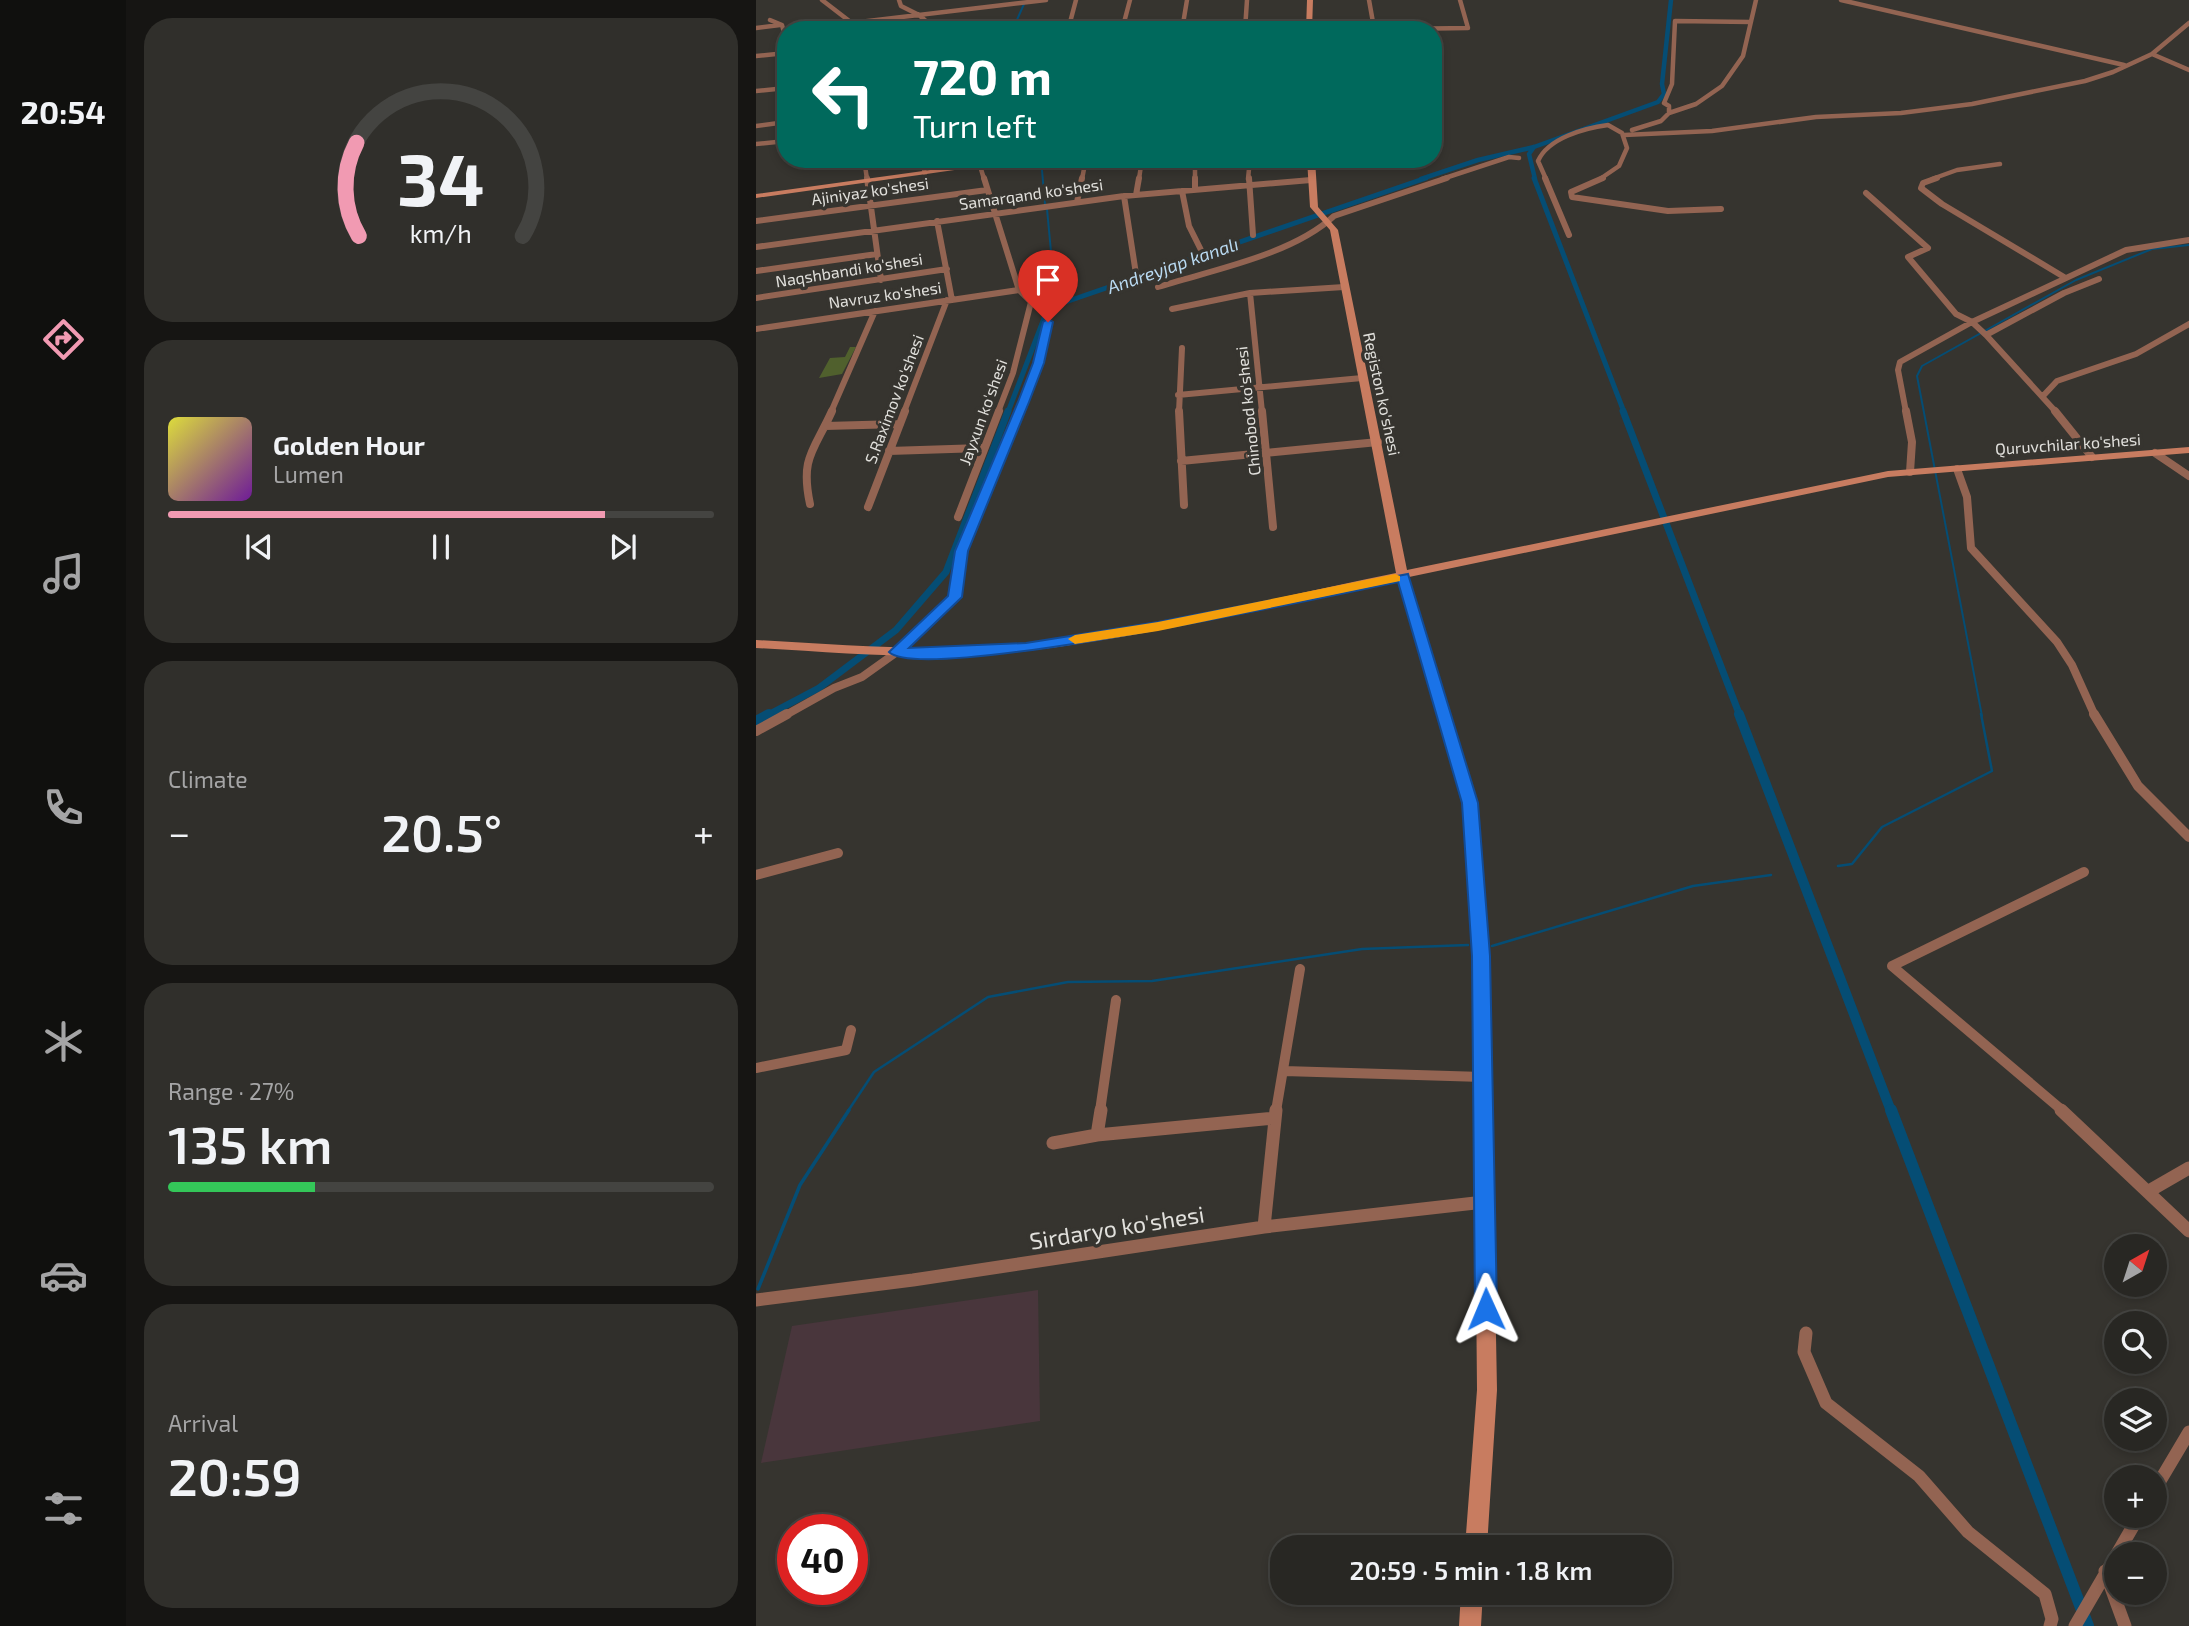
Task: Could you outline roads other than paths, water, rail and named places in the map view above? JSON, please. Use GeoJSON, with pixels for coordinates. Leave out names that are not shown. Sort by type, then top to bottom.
{"type":"FeatureCollection","features":[{"type":"Feature","properties":{"kind":"street"},"geometry":{"type":"LineString","coordinates":[[822,0],[848,21]]}},
{"type":"Feature","properties":{"kind":"street"},"geometry":{"type":"LineString","coordinates":[[899,0],[901,6],[926,21]]}},
{"type":"Feature","properties":{"kind":"street"},"geometry":{"type":"LineString","coordinates":[[868,21],[1046,0]]}},
{"type":"Feature","properties":{"kind":"street"},"geometry":{"type":"LineString","coordinates":[[1070,21],[1076,0]]}},
{"type":"Feature","properties":{"kind":"street"},"geometry":{"type":"LineString","coordinates":[[1124,21],[1130,0]]}},
{"type":"Feature","properties":{"kind":"street"},"geometry":{"type":"LineString","coordinates":[[1184,21],[1187,0]]}},
{"type":"Feature","properties":{"kind":"street"},"geometry":{"type":"LineString","coordinates":[[1246,21],[1247,0]]}},
{"type":"Feature","properties":{"kind":"street"},"geometry":{"type":"LineString","coordinates":[[1309,21],[1310,0]]}},
{"type":"Feature","properties":{"kind":"street"},"geometry":{"type":"LineString","coordinates":[[1369,0],[1373,21]]}},
{"type":"Feature","properties":{"kind":"street"},"geometry":{"type":"LineString","coordinates":[[1442,28],[1468,28],[1460,0]]}},
{"type":"Feature","properties":{"kind":"street"},"geometry":{"type":"LineString","coordinates":[[1617,131],[1638,130],[1661,121],[1669,113],[1696,104],[1724,84],[1748,49],[1756,0]]}},
{"type":"Feature","properties":{"kind":"street"},"geometry":{"type":"LineString","coordinates":[[1841,0],[2124,65]]}},
{"type":"Feature","properties":{"kind":"street"},"geometry":{"type":"LineString","coordinates":[[770,20],[777,23]]}},
{"type":"Feature","properties":{"kind":"street"},"geometry":{"type":"LineString","coordinates":[[1669,113],[1669,106],[1664,103],[1670,93],[1673,76],[1675,21],[1751,22]]}},
{"type":"Feature","properties":{"kind":"street"},"geometry":{"type":"LineString","coordinates":[[1569,235],[1538,161],[1542,153],[1556,142],[1604,124],[1624,135],[1712,131],[1816,117],[1901,113],[1972,104],[2085,81],[2152,54],[2189,23]]}},
{"type":"Feature","properties":{"kind":"street"},"geometry":{"type":"LineString","coordinates":[[756,28],[777,26]]}},
{"type":"Feature","properties":{"kind":"street"},"geometry":{"type":"LineString","coordinates":[[2177,34],[2189,39]]}},
{"type":"Feature","properties":{"kind":"street"},"geometry":{"type":"LineString","coordinates":[[756,57],[777,54]]}},
{"type":"Feature","properties":{"kind":"street"},"geometry":{"type":"LineString","coordinates":[[2152,54],[2189,70]]}},
{"type":"Feature","properties":{"kind":"street"},"geometry":{"type":"LineString","coordinates":[[756,91],[777,89]]}},
{"type":"Feature","properties":{"kind":"street"},"geometry":{"type":"LineString","coordinates":[[756,126],[777,123]]}},
{"type":"Feature","properties":{"kind":"street"},"geometry":{"type":"LineString","coordinates":[[1624,135],[1627,150],[1623,161],[1612,174],[1571,192],[1572,197],[1668,211],[1721,209]]}},
{"type":"Feature","properties":{"kind":"street"},"geometry":{"type":"LineString","coordinates":[[756,144],[777,142]]}},
{"type":"Feature","properties":{"kind":"street"},"geometry":{"type":"LineString","coordinates":[[1158,287],[1296,241],[1334,216],[1509,158],[1520,158]]}},
{"type":"Feature","properties":{"kind":"street"},"geometry":{"type":"LineString","coordinates":[[2000,164],[1957,170],[1923,184],[1921,188],[1942,204],[2064,277]]}},
{"type":"Feature","properties":{"kind":"street"},"geometry":{"type":"LineString","coordinates":[[865,168],[881,280]]}},
{"type":"Feature","properties":{"kind":"street"},"geometry":{"type":"LineString","coordinates":[[924,168],[925,173]]}},
{"type":"Feature","properties":{"kind":"street"},"geometry":{"type":"LineString","coordinates":[[756,195],[952,168]]}},
{"type":"Feature","properties":{"kind":"street","name":"Jayxun ko'shesi"},"geometry":{"type":"LineString","coordinates":[[958,517],[973,482],[982,448],[1013,373],[1031,309],[1031,302],[1019,290],[980,168]]}},
{"type":"Feature","properties":{"kind":"street"},"geometry":{"type":"LineString","coordinates":[[1077,202],[1084,168]]}},
{"type":"Feature","properties":{"kind":"street"},"geometry":{"type":"LineString","coordinates":[[1136,195],[1140,168]]}},
{"type":"Feature","properties":{"kind":"street"},"geometry":{"type":"LineString","coordinates":[[1195,168],[1195,189]]}},
{"type":"Feature","properties":{"kind":"street"},"geometry":{"type":"LineString","coordinates":[[1249,168],[1248,184],[1253,235]]}},
{"type":"Feature","properties":{"kind":"street"},"geometry":{"type":"LineString","coordinates":[[1311,168],[1317,210],[1329,221]]}},
{"type":"Feature","properties":{"kind":"street","name":"Samarqand ko'shesi"},"geometry":{"type":"LineString","coordinates":[[756,247],[1124,196],[1311,180]]}},
{"type":"Feature","properties":{"kind":"street","name":"Ajiniyaz ko'shesi"},"geometry":{"type":"LineString","coordinates":[[756,221],[987,190]]}},
{"type":"Feature","properties":{"kind":"street"},"geometry":{"type":"LineString","coordinates":[[1182,191],[1189,226],[1202,252]]}},
{"type":"Feature","properties":{"kind":"street"},"geometry":{"type":"LineString","coordinates":[[1866,193],[1928,248],[1908,257],[1956,314],[1972,322],[1986,335],[2043,396],[2092,457]]}},
{"type":"Feature","properties":{"kind":"street"},"geometry":{"type":"LineString","coordinates":[[1124,196],[1136,274]]}},
{"type":"Feature","properties":{"kind":"street"},"geometry":{"type":"LineString","coordinates":[[937,221],[947,269],[949,300]]}},
{"type":"Feature","properties":{"kind":"street","name":"Registon ko'shesi"},"geometry":{"type":"LineString","coordinates":[[1329,221],[1335,230],[1344,287],[1378,442],[1403,577],[1470,803],[1481,956],[1487,1390],[1477,1535]]}},
{"type":"Feature","properties":{"kind":"street"},"geometry":{"type":"LineString","coordinates":[[1916,472],[1898,370],[1900,362],[1972,322],[2126,250],[2189,240]]}},
{"type":"Feature","properties":{"kind":"street"},"geometry":{"type":"LineString","coordinates":[[756,271],[877,254]]}},
{"type":"Feature","properties":{"kind":"street","name":"Naqshbandi ko'shesi"},"geometry":{"type":"LineString","coordinates":[[756,298],[947,269]]}},
{"type":"Feature","properties":{"kind":"street"},"geometry":{"type":"LineString","coordinates":[[1986,335],[2064,293],[2099,279]]}},
{"type":"Feature","properties":{"kind":"street"},"geometry":{"type":"LineString","coordinates":[[1172,309],[1250,293],[1344,287]]}},
{"type":"Feature","properties":{"kind":"street","name":"Navruz ko'shesi"},"geometry":{"type":"LineString","coordinates":[[756,329],[1019,290]]}},
{"type":"Feature","properties":{"kind":"street","name":"Chinobod ko'shesi"},"geometry":{"type":"LineString","coordinates":[[1250,293],[1268,453],[1273,527]]}},
{"type":"Feature","properties":{"kind":"street","name":"S.Raximov ko'shesi"},"geometry":{"type":"LineString","coordinates":[[868,507],[949,300]]}},
{"type":"Feature","properties":{"kind":"street"},"geometry":{"type":"LineString","coordinates":[[810,504],[805,481],[807,457],[825,426],[875,311]]}},
{"type":"Feature","properties":{"kind":"street"},"geometry":{"type":"LineString","coordinates":[[756,731],[834,688],[862,677],[897,652],[955,597],[962,551],[982,509],[1028,389],[1048,322]]}},
{"type":"Feature","properties":{"kind":"street"},"geometry":{"type":"LineString","coordinates":[[2043,396],[2052,384],[2090,368],[2134,356],[2189,324]]}},
{"type":"Feature","properties":{"kind":"street"},"geometry":{"type":"LineString","coordinates":[[1182,348],[1178,395],[1184,505]]}},
{"type":"Feature","properties":{"kind":"street"},"geometry":{"type":"LineString","coordinates":[[1178,395],[1362,378]]}},
{"type":"Feature","properties":{"kind":"street"},"geometry":{"type":"LineString","coordinates":[[825,426],[900,424]]}},
{"type":"Feature","properties":{"kind":"street"},"geometry":{"type":"LineString","coordinates":[[1181,461],[1378,442]]}},
{"type":"Feature","properties":{"kind":"street"},"geometry":{"type":"LineString","coordinates":[[889,451],[982,448]]}},
{"type":"Feature","properties":{"kind":"street","name":"Quruvchilar ko'shesi"},"geometry":{"type":"LineString","coordinates":[[756,644],[927,653],[1026,647],[1158,626],[1403,577],[1816,488],[1916,472],[2189,450]]}},
{"type":"Feature","properties":{"kind":"street"},"geometry":{"type":"LineString","coordinates":[[2155,453],[2189,476]]}},
{"type":"Feature","properties":{"kind":"street"},"geometry":{"type":"LineString","coordinates":[[1953,469],[1963,479],[1970,514],[1971,548],[2043,623],[2068,658],[2099,725],[2125,770],[2149,803],[2189,837]]}},
{"type":"Feature","properties":{"kind":"street"},"geometry":{"type":"LineString","coordinates":[[756,875],[838,853]]}},
{"type":"Feature","properties":{"kind":"street"},"geometry":{"type":"LineString","coordinates":[[2084,872],[1892,966],[2035,1086],[2189,1231]]}},
{"type":"Feature","properties":{"kind":"street"},"geometry":{"type":"LineString","coordinates":[[1264,1227],[1275,1118],[1300,969]]}},
{"type":"Feature","properties":{"kind":"street"},"geometry":{"type":"LineString","coordinates":[[1097,1135],[1116,1000]]}},
{"type":"Feature","properties":{"kind":"street"},"geometry":{"type":"LineString","coordinates":[[756,1068],[846,1050],[851,1030]]}},
{"type":"Feature","properties":{"kind":"street"},"geometry":{"type":"LineString","coordinates":[[1284,1071],[1483,1077]]}},
{"type":"Feature","properties":{"kind":"street"},"geometry":{"type":"LineString","coordinates":[[1054,1143],[1097,1135],[1275,1118]]}},
{"type":"Feature","properties":{"kind":"street"},"geometry":{"type":"LineString","coordinates":[[2149,1191],[2189,1168]]}},
{"type":"Feature","properties":{"kind":"street","name":"Sirdaryo ko'shesi"},"geometry":{"type":"LineString","coordinates":[[756,1300],[913,1280],[1264,1227],[1484,1202]]}},
{"type":"Feature","properties":{"kind":"street"},"geometry":{"type":"LineString","coordinates":[[1806,1333],[1804,1352],[1826,1403],[1919,1476],[1968,1532],[2045,1594],[2052,1619],[2050,1626]]}},
{"type":"Feature","properties":{"kind":"street"},"geometry":{"type":"LineString","coordinates":[[2167,1469],[2189,1432]]}},
{"type":"Feature","properties":{"kind":"street"},"geometry":{"type":"LineString","coordinates":[[2075,1626],[2132,1528]]}},
{"type":"Feature","properties":{"kind":"street"},"geometry":{"type":"LineString","coordinates":[[2103,1575],[2125,1626]]}},
{"type":"Feature","properties":{"kind":"street"},"geometry":{"type":"LineString","coordinates":[[1470,1626],[1471,1605]]}},
{"type":"Feature","properties":{"kind":"waterway","name":"Andreyjap kanalı"},"geometry":{"type":"LineString","coordinates":[[1534,147],[1658,102],[1664,94],[1662,84],[1671,0]]}},
{"type":"Feature","properties":{"kind":"waterway"},"geometry":{"type":"LineString","coordinates":[[1016,21],[1024,4]]}},
{"type":"Feature","properties":{"kind":"waterway","name":"Andreyjap kanalı"},"geometry":{"type":"LineString","coordinates":[[1421,179],[1478,160],[1534,147]]}},
{"type":"Feature","properties":{"kind":"waterway"},"geometry":{"type":"LineString","coordinates":[[1534,147],[1529,154],[1535,179]]}},
{"type":"Feature","properties":{"kind":"waterway"},"geometry":{"type":"LineString","coordinates":[[1042,168],[1045,204]]}},
{"type":"Feature","properties":{"kind":"waterway","name":"Andreyjap kanalı"},"geometry":{"type":"LineString","coordinates":[[1008,412],[1048,308],[1426,178]]}},
{"type":"Feature","properties":{"kind":"waterway"},"geometry":{"type":"LineString","coordinates":[[1534,178],[1624,412]]}},
{"type":"Feature","properties":{"kind":"waterway"},"geometry":{"type":"LineString","coordinates":[[1039,293],[1053,273],[1047,209]]}},
{"type":"Feature","properties":{"kind":"waterway"},"geometry":{"type":"LineString","coordinates":[[1982,716],[1917,376],[1922,366],[2076,280],[2152,249],[2189,245]]}},
{"type":"Feature","properties":{"kind":"waterway","name":"Andreyjap kanalı"},"geometry":{"type":"LineString","coordinates":[[766,716],[819,688],[896,630],[946,572],[1008,411]]}},
{"type":"Feature","properties":{"kind":"waterway"},"geometry":{"type":"LineString","coordinates":[[1623,411],[1740,716]]}},
{"type":"Feature","properties":{"kind":"waterway","name":"Andreyjap kanalı"},"geometry":{"type":"LineString","coordinates":[[756,721],[769,714]]}},
{"type":"Feature","properties":{"kind":"waterway"},"geometry":{"type":"LineString","coordinates":[[1739,714],[1891,1111]]}},
{"type":"Feature","properties":{"kind":"waterway"},"geometry":{"type":"LineString","coordinates":[[1838,866],[1852,864],[1882,827],[1992,771],[1981,714]]}},
{"type":"Feature","properties":{"kind":"waterway"},"geometry":{"type":"LineString","coordinates":[[1492,946],[1693,886],[1771,875]]}},
{"type":"Feature","properties":{"kind":"waterway"},"geometry":{"type":"LineString","coordinates":[[848,1111],[874,1072],[988,997],[1068,982],[1152,981],[1362,949],[1468,945]]}},
{"type":"Feature","properties":{"kind":"waterway"},"geometry":{"type":"LineString","coordinates":[[758,1289],[800,1185],[849,1110]]}},
{"type":"Feature","properties":{"kind":"waterway"},"geometry":{"type":"LineString","coordinates":[[1891,1110],[2088,1626]]}}]}
